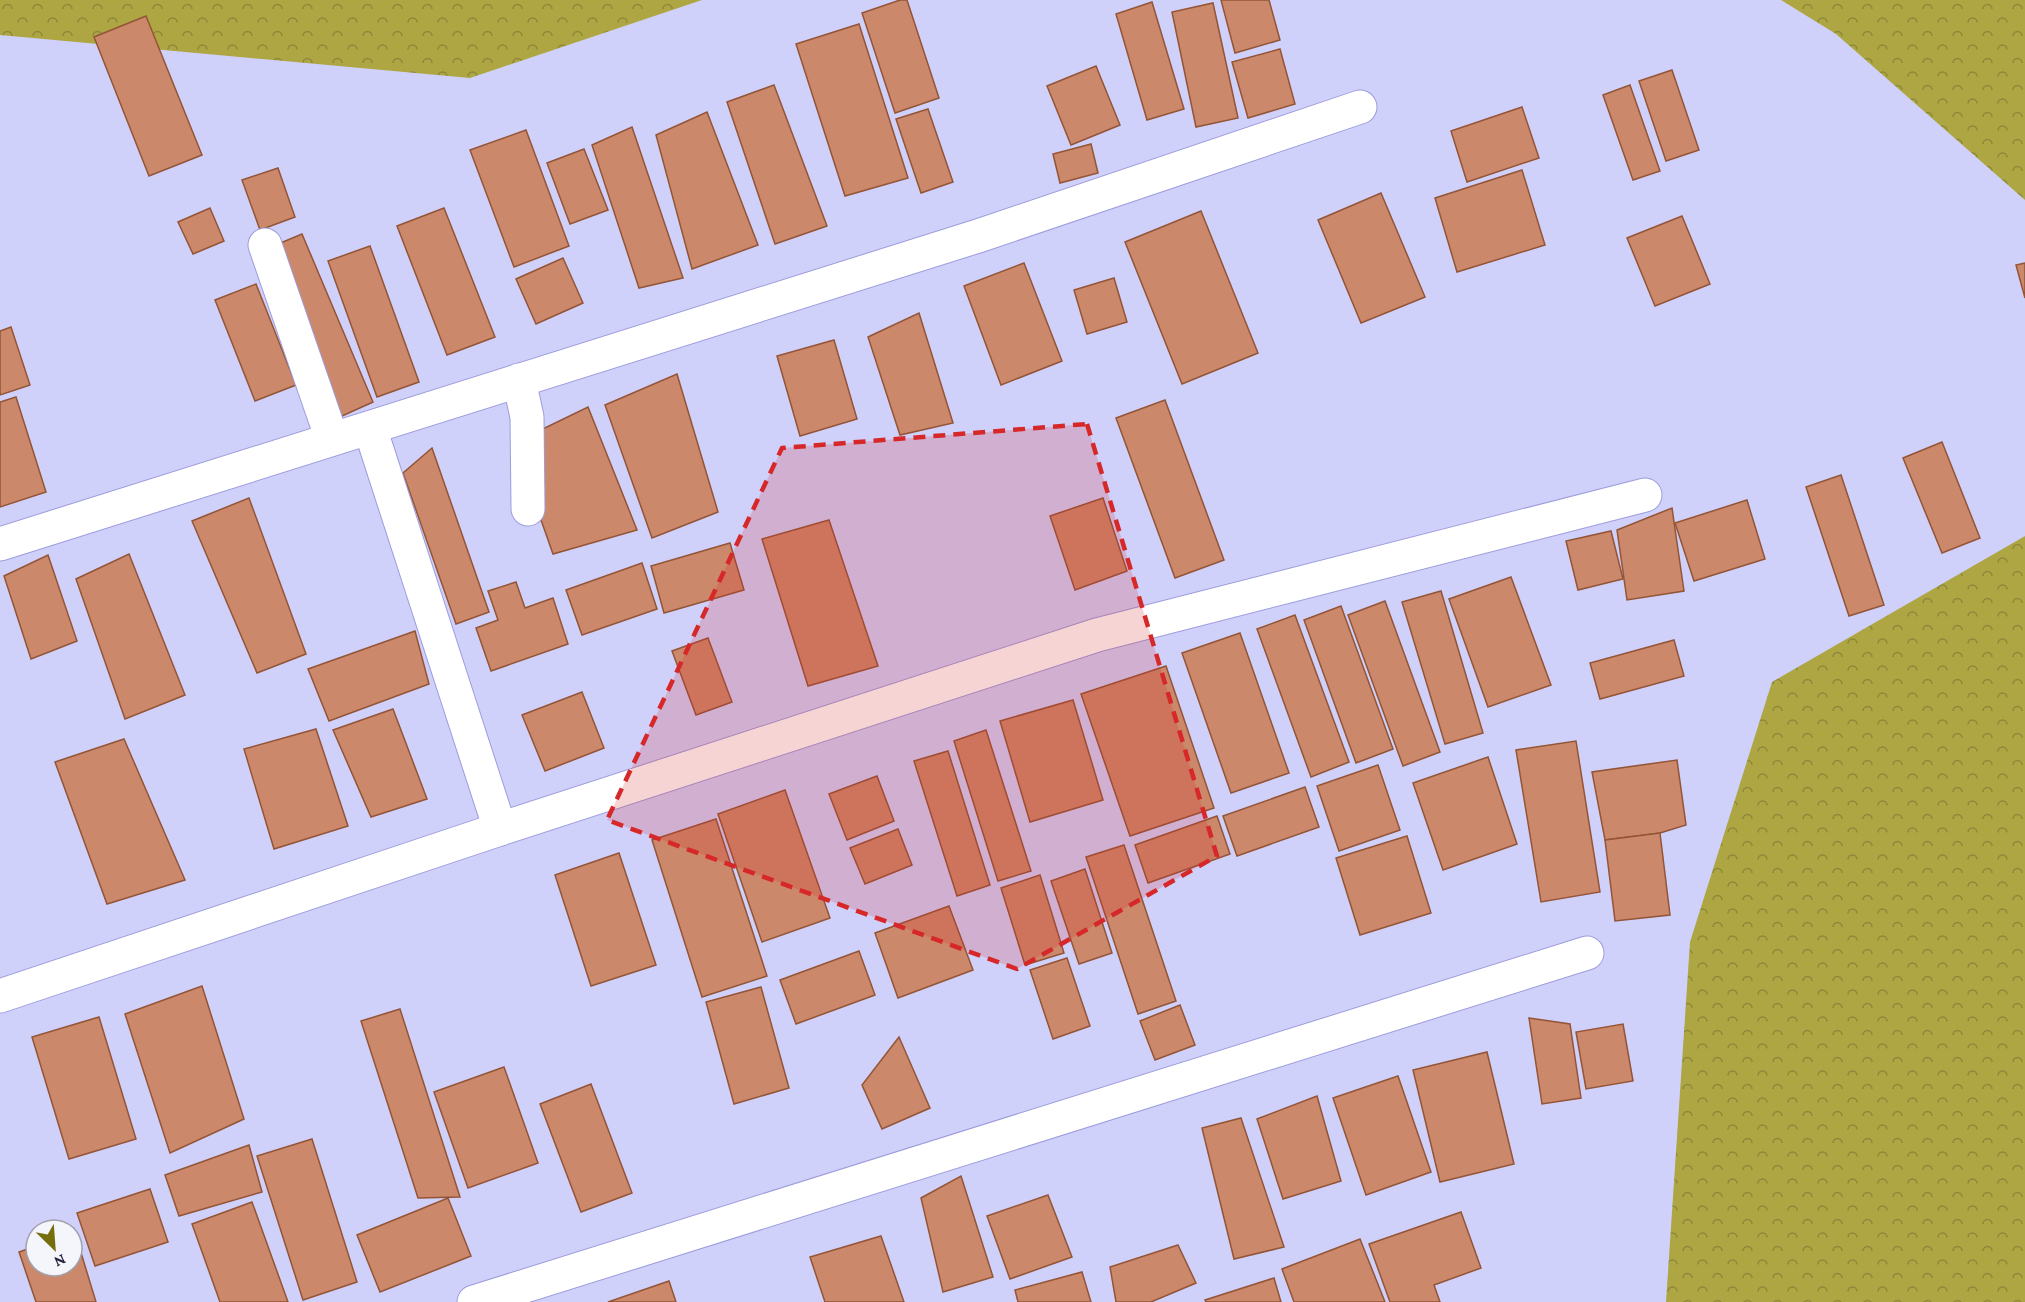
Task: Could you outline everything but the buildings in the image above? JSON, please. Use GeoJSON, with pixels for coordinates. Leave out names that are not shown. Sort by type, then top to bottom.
{"type":"FeatureCollection","features":[{"type":"Feature","properties":{"kind":"street"},"geometry":{"type":"LineString","coordinates":[[0,544],[978,236],[1360,107]]}},
{"type":"Feature","properties":{"kind":"street"},"geometry":{"type":"LineString","coordinates":[[265,245],[332,439]]}},
{"type":"Feature","properties":{"kind":"street"},"geometry":{"type":"LineString","coordinates":[[519,380],[526,417],[528,509]]}},
{"type":"Feature","properties":{"kind":"street"},"geometry":{"type":"LineString","coordinates":[[370,428],[500,829]]}},
{"type":"Feature","properties":{"kind":"street"},"geometry":{"type":"LineString","coordinates":[[0,996],[500,829],[1097,635],[1645,495]]}},
{"type":"Feature","properties":{"kind":"street"},"geometry":{"type":"LineString","coordinates":[[474,1302],[1587,953]]}},
{"type":"Feature","properties":{"kind":"highlighted area"},"geometry":{"type":"Polygon","coordinates":[[[1087,424],[1217,856],[1017,969],[607,820],[782,448],[1087,424]]]}},
{"type":"Feature","properties":{"kind":"green space"},"geometry":{"type":"Polygon","coordinates":[[[0,0],[702,0],[470,78],[0,35],[0,0]]]}},
{"type":"Feature","properties":{"kind":"green space"},"geometry":{"type":"Polygon","coordinates":[[[1781,0],[2025,0],[2025,200],[1836,34],[1781,0]]]}},
{"type":"Feature","properties":{"kind":"green space"},"geometry":{"type":"Polygon","coordinates":[[[2025,536],[2025,1302],[1666,1302],[1690,942],[1772,682],[2025,536]]]}}]}
